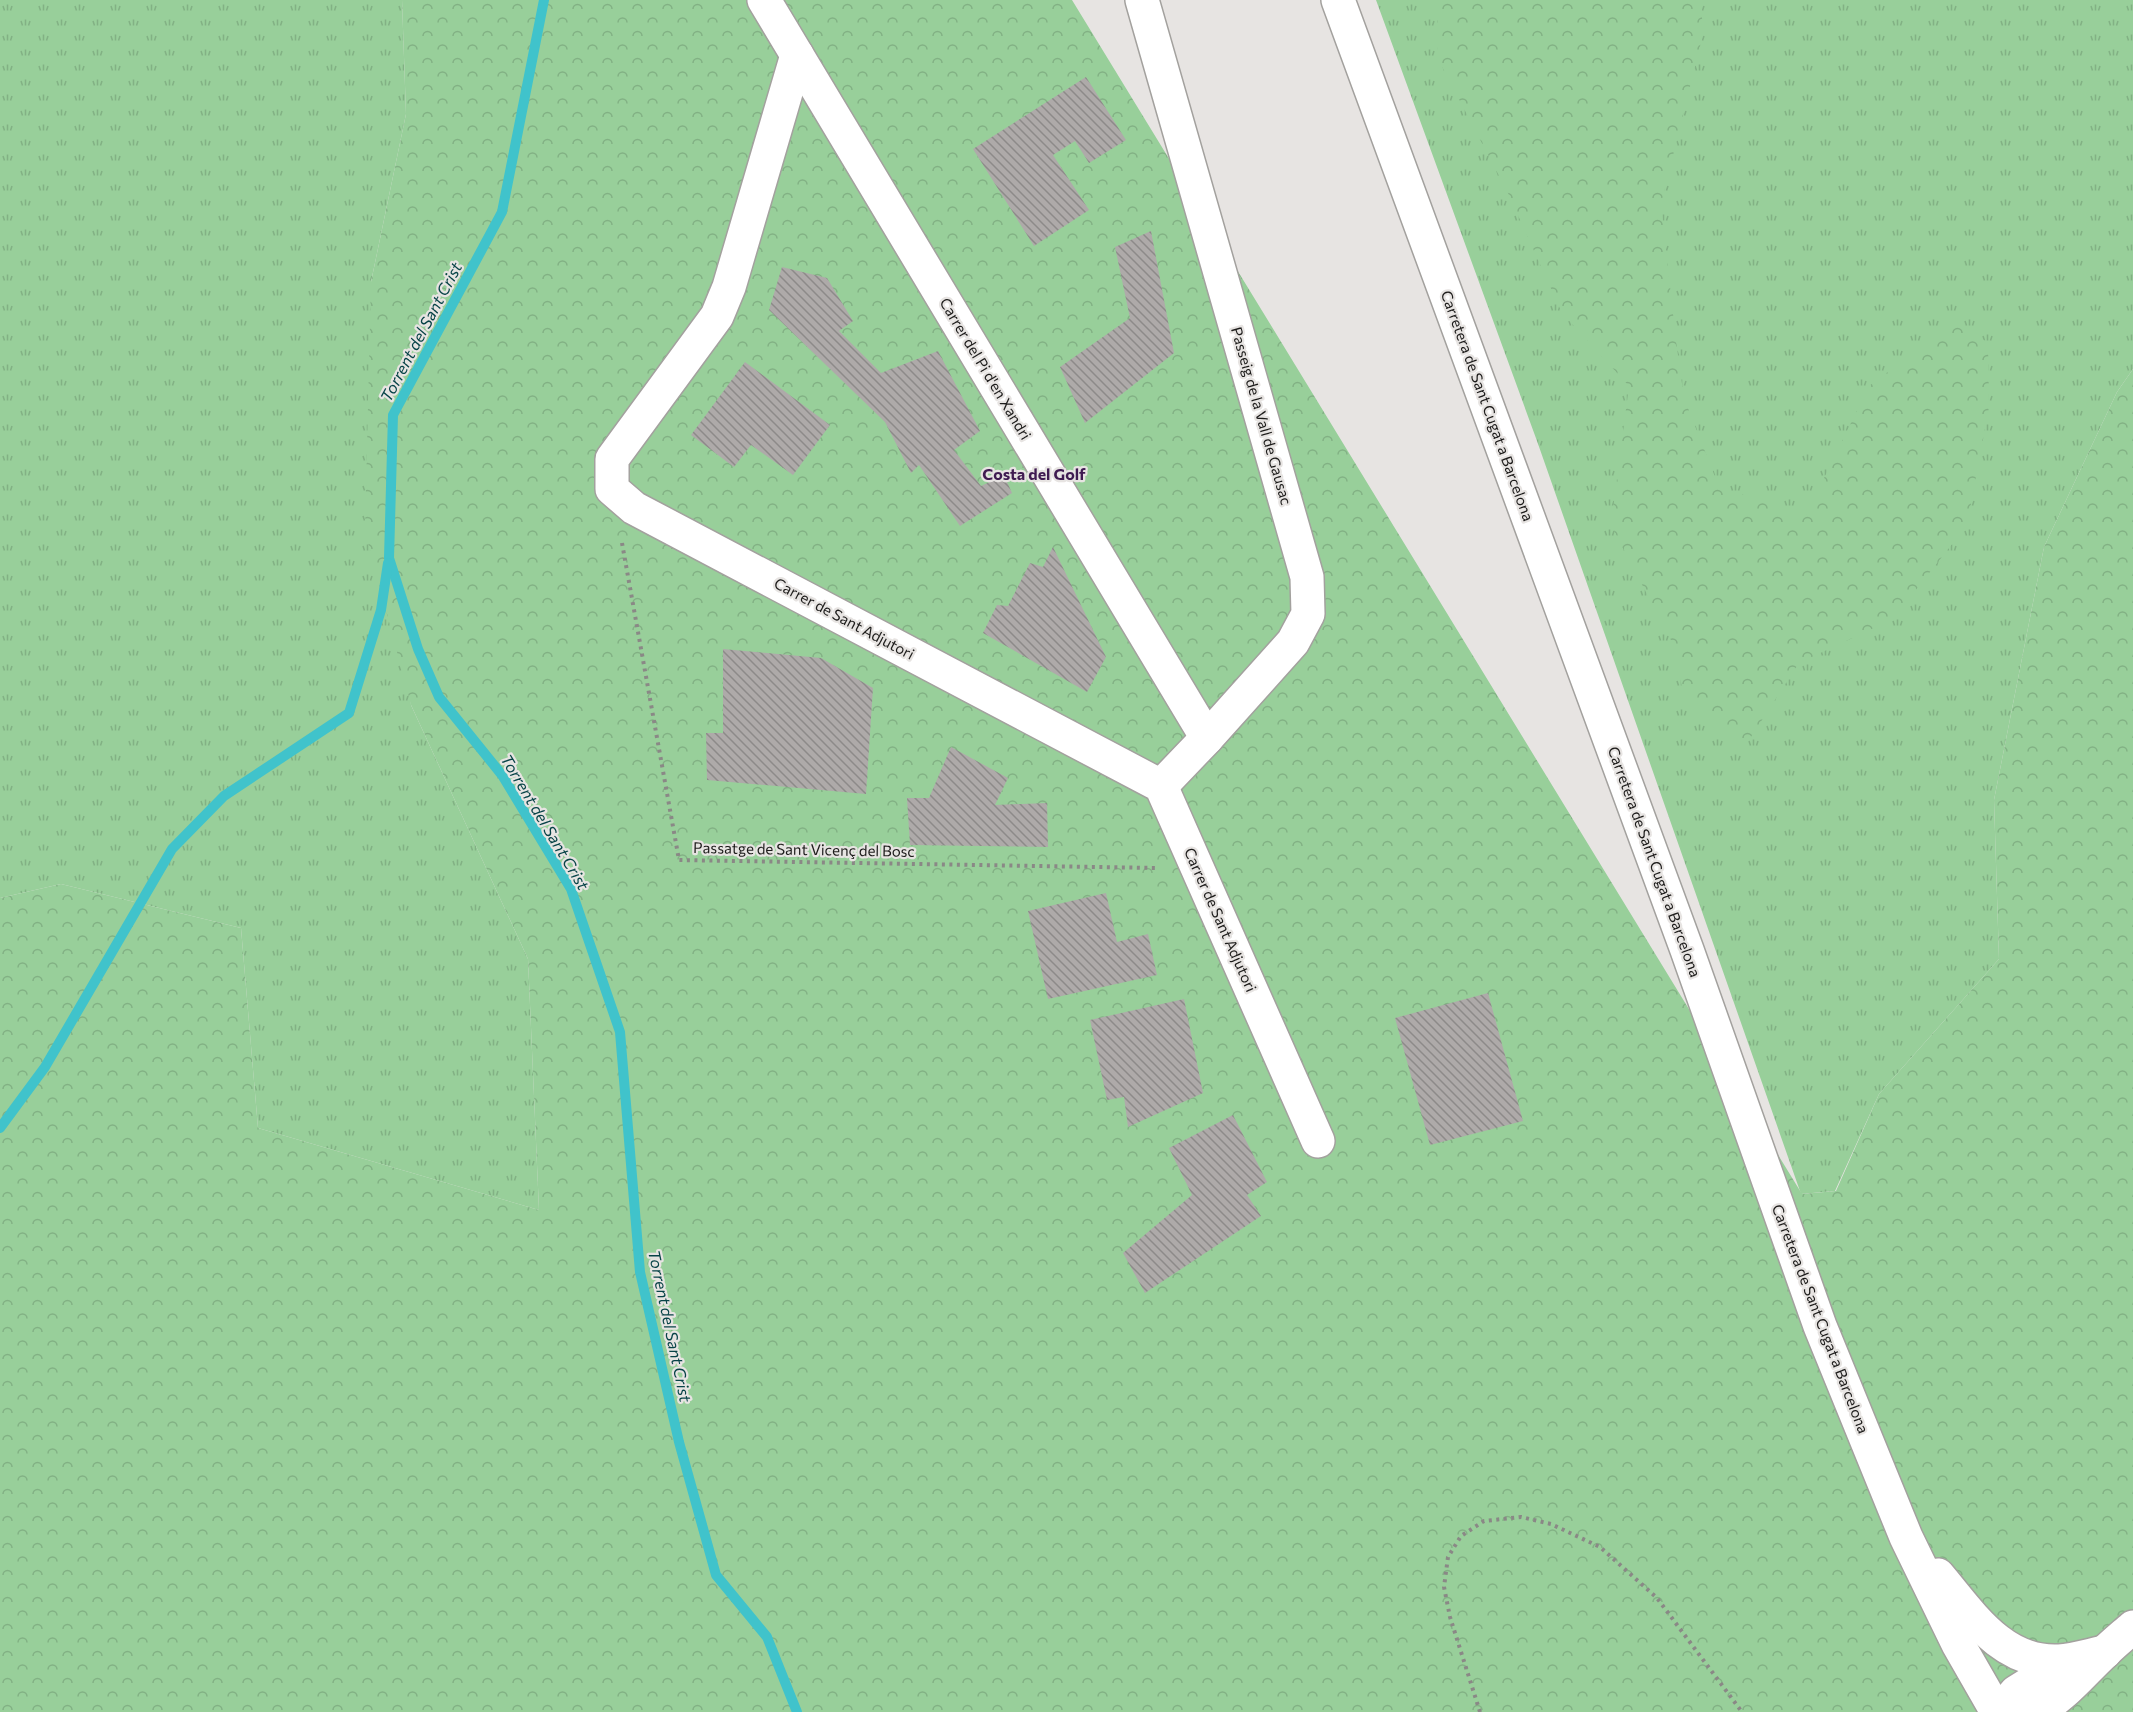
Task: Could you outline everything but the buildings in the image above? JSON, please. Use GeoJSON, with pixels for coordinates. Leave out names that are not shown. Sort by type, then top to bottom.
{"type":"FeatureCollection","features":[{"type":"Feature","properties":{"kind":"street","name":"Carrer del Pi d'en Xandri"},"geometry":{"type":"LineString","coordinates":[[764,0],[1207,738]]}},
{"type":"Feature","properties":{"kind":"street","name":"Passeig de la Vall de Gausac"},"geometry":{"type":"LineString","coordinates":[[1142,0],[1307,577],[1308,614],[1293,642],[1161,786]]}},
{"type":"Feature","properties":{"kind":"street","name":"Carretera de Sant Cugat a Barcelona"},"geometry":{"type":"LineString","coordinates":[[1338,0],[1687,950],[1820,1326],[1906,1537],[1958,1644],[1998,1712]]}},
{"type":"Feature","properties":{"kind":"street"},"geometry":{"type":"LineString","coordinates":[[612,489],[612,459],[717,316],[729,287],[796,55]]}},
{"type":"Feature","properties":{"kind":"street","name":"Carrer de Sant Adjutori"},"geometry":{"type":"LineString","coordinates":[[612,489],[634,508],[645,514],[1161,786],[1318,1142]]}},
{"type":"Feature","properties":{"kind":"street"},"geometry":{"type":"LineString","coordinates":[[1906,1537],[1974,1619],[1999,1642],[2029,1659],[2060,1661],[2105,1652]]}},
{"type":"Feature","properties":{"kind":"street"},"geometry":{"type":"LineString","coordinates":[[2041,1710],[2067,1690],[2133,1627]]}},
{"type":"Feature","properties":{"kind":"street"},"geometry":{"type":"LineString","coordinates":[[1998,1712],[2016,1692],[2032,1682],[2105,1652]]}},
{"type":"Feature","properties":{"kind":"path","name":"Passatge de Sant Vicenç del Bosc"},"geometry":{"type":"LineString","coordinates":[[612,489],[679,860],[1197,869]]}},
{"type":"Feature","properties":{"kind":"path"},"geometry":{"type":"LineString","coordinates":[[1480,1712],[1450,1617],[1444,1587],[1448,1557],[1461,1536],[1484,1521],[1521,1517],[1551,1524],[1600,1547],[1657,1598],[1742,1712]]}},
{"type":"Feature","properties":{"kind":"green space"},"geometry":{"type":"Polygon","coordinates":[[[0,0],[402,0],[406,114],[371,282],[411,705],[528,959],[539,1210],[258,1128],[241,928],[61,884],[0,898],[0,0]]]}},
{"type":"Feature","properties":{"kind":"green space"},"geometry":{"type":"Polygon","coordinates":[[[402,0],[1072,0],[1802,1194],[1836,1191],[1879,1094],[1999,959],[1994,800],[2044,547],[2117,392],[2133,369],[2133,1712],[0,1712],[0,898],[61,884],[241,928],[258,1128],[539,1210],[528,959],[411,705],[365,531],[371,282],[406,114],[402,0]]]}},
{"type":"Feature","properties":{"kind":"green space"},"geometry":{"type":"Polygon","coordinates":[[[1376,0],[2133,0],[2133,369],[2117,392],[2044,547],[1994,800],[1999,959],[1879,1094],[1835,1191],[1801,1194],[1537,441],[1376,0]]]}},
{"type":"Feature","properties":{"kind":"green space"},"geometry":{"type":"Polygon","coordinates":[[[1437,0],[1701,0],[1703,34],[1661,204],[1684,398],[1719,487],[1806,515],[1869,386],[1956,321],[1988,343],[1989,407],[1967,525],[1893,619],[1799,663],[1747,743],[1684,697],[1673,644],[1611,525],[1629,386],[1562,313],[1508,193],[1438,59],[1437,0]]]}},
{"type":"Feature","properties":{"kind":"waterway","name":"Torrent del Sant Crist"},"geometry":{"type":"LineString","coordinates":[[544,0],[502,212],[393,415],[389,558],[418,649],[439,697],[502,775],[571,889],[620,1032],[640,1272],[679,1442],[716,1575],[767,1637],[797,1712]]}},
{"type":"Feature","properties":{"kind":"waterway"},"geometry":{"type":"LineString","coordinates":[[0,1128],[45,1067],[172,849],[224,796],[349,713],[381,610],[388,563]]}},
{"type":"Feature","properties":{"kind":"district","name":"Costa del Golf"},"geometry":{"type":"Point","coordinates":[1034,474]}}]}
